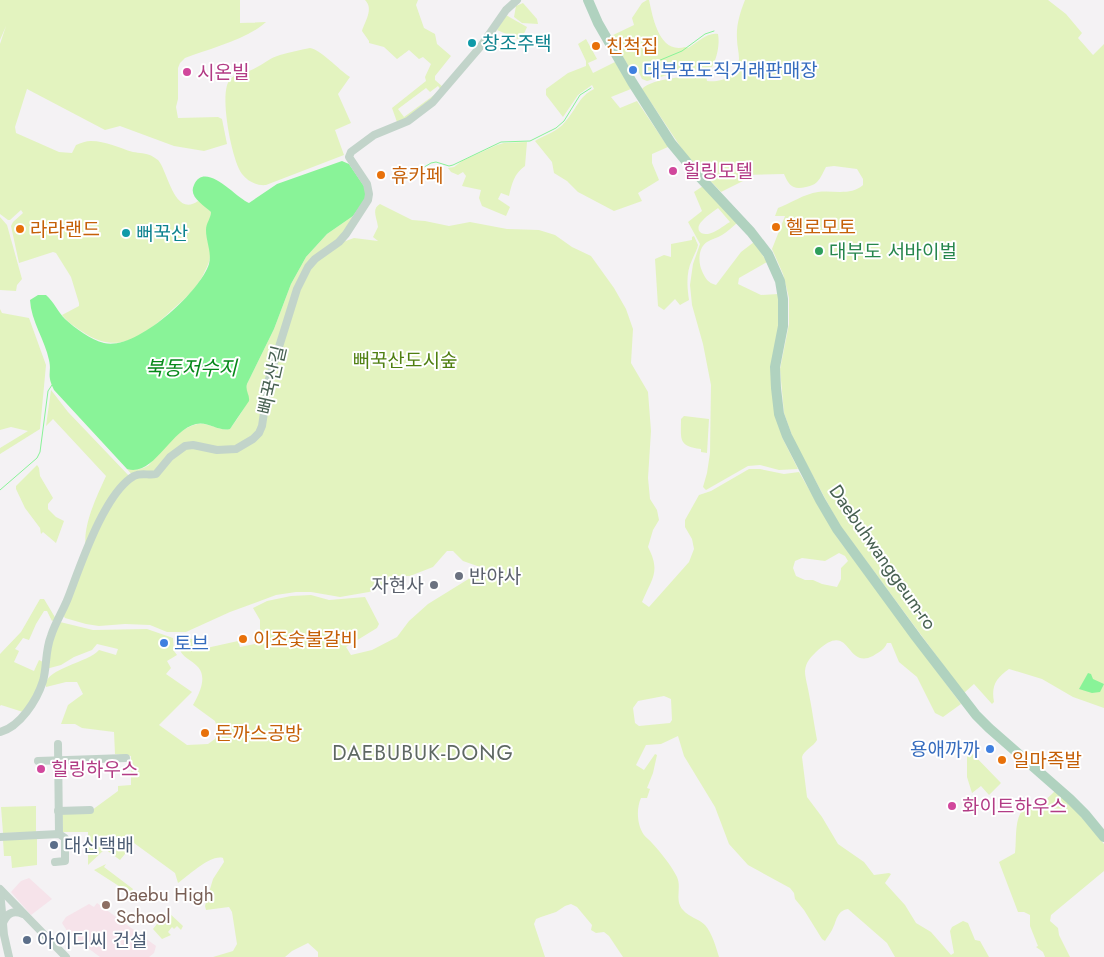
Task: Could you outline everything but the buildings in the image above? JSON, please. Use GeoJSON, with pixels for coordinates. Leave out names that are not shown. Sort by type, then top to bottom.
{"type":"FeatureCollection","features":[{"type":"Feature","properties":{"kind":"main road","name":"Daebuhwanggeum-ro"},"geometry":{"type":"LineString","coordinates":[[582,0],[671,143],[760,243],[774,265],[780,281],[784,310],[776,367],[779,414],[795,451],[828,516],[898,613],[976,715],[1072,800],[1104,837]]}},
{"type":"Feature","properties":{"kind":"main road","name":"Daebuhwanggeum-ro"},"geometry":{"type":"LineString","coordinates":[[588,0],[598,23]]}},
{"type":"Feature","properties":{"kind":"street","name":"뻐꾹산길"},"geometry":{"type":"LineString","coordinates":[[0,732],[10,728],[33,702],[40,686],[50,638],[68,599],[77,571],[101,520],[124,484],[134,476],[156,474],[170,457],[185,446],[193,444],[217,450],[236,449],[259,433],[262,426],[269,379],[297,288],[308,267],[315,259],[339,242],[368,200],[369,190],[367,184],[350,160],[350,152],[374,135],[408,121],[433,102],[481,46],[506,10],[517,0]]}},
{"type":"Feature","properties":{"kind":"street"},"geometry":{"type":"LineString","coordinates":[[58,744],[59,834]]}},
{"type":"Feature","properties":{"kind":"street"},"geometry":{"type":"LineString","coordinates":[[38,761],[126,758]]}},
{"type":"Feature","properties":{"kind":"street"},"geometry":{"type":"LineString","coordinates":[[58,811],[90,810]]}},
{"type":"Feature","properties":{"kind":"street"},"geometry":{"type":"LineString","coordinates":[[0,837],[59,834],[64,838],[65,861],[55,862]]}},
{"type":"Feature","properties":{"kind":"street"},"geometry":{"type":"LineString","coordinates":[[0,889],[66,957]]}},
{"type":"Feature","properties":{"kind":"street"},"geometry":{"type":"LineString","coordinates":[[0,889],[2,924],[9,957]]}},
{"type":"Feature","properties":{"kind":"street"},"geometry":{"type":"LineString","coordinates":[[2,924],[11,913],[23,914]]}},
{"type":"Feature","properties":{"kind":"green space"},"geometry":{"type":"Polygon","coordinates":[[[0,0],[240,0],[240,23],[266,22],[249,34],[185,58],[180,63],[178,68],[178,99],[176,107],[178,118],[218,117],[222,119],[227,144],[204,151],[174,146],[120,126],[105,130],[27,89],[15,127],[16,133],[59,152],[72,153],[76,145],[91,141],[102,142],[133,152],[150,155],[158,160],[162,166],[177,198],[183,203],[190,205],[198,201],[203,203],[211,212],[207,236],[210,258],[208,266],[199,282],[187,297],[163,318],[133,339],[111,343],[99,340],[86,334],[64,318],[62,315],[79,306],[79,303],[71,277],[56,253],[53,252],[19,263],[11,226],[23,213],[21,210],[10,220],[0,214],[0,44],[6,26],[0,40],[0,0]]]}},
{"type":"Feature","properties":{"kind":"green space"},"geometry":{"type":"Polygon","coordinates":[[[365,0],[418,0],[416,5],[424,28],[435,34],[437,44],[451,56],[435,76],[435,80],[444,88],[401,122],[397,122],[392,108],[426,81],[425,77],[431,64],[423,57],[419,59],[409,50],[397,59],[384,47],[369,43],[362,31],[369,11],[365,0]],[[438,86],[430,92],[426,88],[398,109],[404,117],[441,90],[438,86]]]}},
{"type":"Feature","properties":{"kind":"green space"},"geometry":{"type":"Polygon","coordinates":[[[649,0],[655,25],[663,40],[669,45],[676,48],[688,48],[706,36],[718,34],[718,51],[712,67],[674,73],[647,81],[642,79],[635,64],[629,67],[611,36],[634,25],[632,18],[642,3],[649,0]]]}},
{"type":"Feature","properties":{"kind":"green space"},"geometry":{"type":"Polygon","coordinates":[[[745,0],[1048,0],[1066,14],[1082,33],[1078,38],[1093,55],[1104,44],[1104,708],[1073,697],[1042,679],[1009,669],[995,683],[993,691],[994,702],[992,704],[974,684],[964,693],[839,524],[794,441],[784,413],[780,369],[789,324],[789,298],[783,274],[772,249],[785,216],[775,216],[778,208],[803,197],[818,192],[853,190],[863,185],[863,179],[857,169],[834,166],[826,167],[817,182],[806,187],[798,188],[792,186],[784,174],[744,175],[745,180],[721,192],[686,155],[642,89],[654,82],[672,78],[706,75],[707,81],[718,81],[732,74],[738,65],[737,29],[745,0]]]}},
{"type":"Feature","properties":{"kind":"green space"},"geometry":{"type":"Polygon","coordinates":[[[523,3],[537,19],[538,24],[522,23],[514,17],[516,6],[523,3]]]}},
{"type":"Feature","properties":{"kind":"green space"},"geometry":{"type":"Polygon","coordinates":[[[506,15],[527,27],[522,38],[518,39],[497,30],[506,15]]]}},
{"type":"Feature","properties":{"kind":"green space"},"geometry":{"type":"Polygon","coordinates":[[[586,39],[597,59],[588,63],[593,73],[615,62],[631,89],[611,97],[620,108],[637,101],[668,147],[652,154],[652,163],[659,180],[638,193],[642,201],[614,211],[578,192],[567,181],[554,173],[552,162],[535,141],[562,125],[581,99],[594,89],[592,85],[578,95],[563,117],[546,95],[546,89],[568,73],[586,66],[586,61],[578,44],[586,39]]]}},
{"type":"Feature","properties":{"kind":"green space"},"geometry":{"type":"Polygon","coordinates":[[[310,48],[319,52],[350,77],[338,94],[351,123],[335,130],[344,155],[266,185],[253,183],[242,174],[234,156],[226,113],[226,88],[229,81],[235,75],[253,69],[276,56],[310,48]]]}},
{"type":"Feature","properties":{"kind":"green space"},"geometry":{"type":"Polygon","coordinates":[[[527,142],[525,166],[514,179],[509,196],[501,193],[498,199],[510,207],[506,216],[482,206],[479,198],[481,190],[462,186],[466,176],[463,172],[458,175],[451,172],[448,168],[454,167],[462,161],[497,145],[527,142]]]}},
{"type":"Feature","properties":{"kind":"green space"},"geometry":{"type":"Polygon","coordinates":[[[703,186],[737,223],[722,235],[707,242],[702,248],[700,264],[703,274],[709,282],[716,285],[741,252],[754,242],[767,262],[739,278],[738,284],[761,295],[778,294],[780,312],[777,336],[782,437],[798,469],[779,470],[760,465],[748,466],[706,490],[703,487],[710,453],[711,385],[703,344],[692,305],[690,285],[693,264],[700,244],[688,222],[702,211],[694,192],[703,186]],[[718,208],[704,218],[699,225],[699,229],[700,232],[708,234],[730,222],[718,208]]]}},
{"type":"Feature","properties":{"kind":"green space","name":"뻐꾹산도시숲"},"geometry":{"type":"Polygon","coordinates":[[[380,204],[412,220],[449,226],[470,222],[507,229],[539,230],[555,235],[572,247],[591,256],[614,288],[626,309],[633,329],[631,363],[648,392],[651,431],[648,478],[650,499],[657,510],[659,520],[653,530],[648,547],[654,563],[654,575],[642,602],[649,607],[689,562],[694,549],[692,539],[685,527],[685,520],[699,495],[711,491],[749,469],[760,469],[784,474],[799,472],[836,536],[961,704],[943,717],[935,713],[917,677],[899,662],[891,643],[887,643],[883,649],[873,656],[864,658],[857,656],[842,642],[836,640],[828,643],[810,658],[805,671],[817,740],[802,757],[807,797],[822,817],[838,844],[864,862],[874,875],[891,874],[885,883],[905,905],[916,923],[931,932],[951,955],[954,953],[950,931],[952,927],[963,921],[968,923],[975,940],[980,941],[989,957],[895,957],[887,943],[848,909],[839,914],[825,941],[822,939],[795,899],[794,893],[790,888],[748,865],[729,844],[715,807],[684,756],[678,736],[661,744],[646,745],[636,765],[644,770],[655,754],[657,755],[647,788],[650,789],[647,798],[641,798],[639,802],[639,822],[644,835],[662,855],[677,877],[680,906],[685,912],[705,925],[714,940],[719,957],[623,957],[609,936],[604,932],[596,933],[591,930],[592,925],[577,907],[571,904],[536,919],[534,924],[545,957],[318,957],[318,952],[308,943],[285,957],[213,957],[233,951],[237,944],[232,912],[229,907],[206,910],[205,906],[213,879],[224,862],[223,858],[212,859],[206,862],[178,883],[175,873],[134,843],[120,860],[105,849],[88,865],[88,832],[63,832],[62,816],[63,814],[88,813],[118,791],[118,786],[131,785],[131,756],[115,754],[114,732],[82,728],[75,724],[61,724],[68,705],[83,694],[77,682],[66,682],[46,687],[51,675],[86,659],[99,650],[116,655],[118,649],[97,644],[92,650],[74,657],[61,665],[46,669],[47,656],[60,622],[93,630],[147,629],[173,638],[174,651],[177,655],[167,661],[171,668],[166,674],[192,692],[159,725],[187,745],[208,744],[219,733],[215,721],[193,705],[201,688],[202,677],[194,663],[182,654],[180,648],[181,639],[200,639],[202,649],[238,641],[240,647],[260,643],[260,620],[253,608],[267,601],[291,596],[311,595],[329,600],[365,597],[379,624],[377,628],[346,647],[351,655],[372,650],[397,637],[409,621],[428,604],[483,570],[483,568],[463,561],[453,551],[447,551],[433,567],[410,576],[398,576],[387,580],[382,587],[369,592],[340,597],[311,592],[276,595],[230,612],[186,632],[167,632],[150,625],[99,626],[65,618],[63,615],[101,521],[119,492],[135,477],[153,476],[186,447],[217,451],[255,440],[299,288],[309,268],[340,243],[354,238],[378,241],[373,237],[378,227],[375,214],[377,206],[380,204]],[[839,553],[825,561],[802,558],[795,561],[793,568],[796,576],[805,580],[813,580],[837,587],[841,579],[841,568],[848,561],[845,556],[839,553]],[[664,696],[638,701],[633,708],[635,723],[639,726],[670,723],[672,720],[671,699],[664,696]]]}},
{"type":"Feature","properties":{"kind":"green space"},"geometry":{"type":"Polygon","coordinates":[[[353,216],[343,236],[323,250],[298,282],[257,432],[233,448],[185,446],[159,471],[133,476],[127,469],[139,469],[149,465],[174,438],[189,427],[196,424],[204,424],[230,429],[246,404],[248,399],[247,384],[274,329],[291,284],[306,257],[327,234],[353,216]]]}},
{"type":"Feature","properties":{"kind":"green space"},"geometry":{"type":"Polygon","coordinates":[[[0,217],[7,225],[22,279],[17,285],[16,291],[0,290],[0,217]]]}},
{"type":"Feature","properties":{"kind":"green space"},"geometry":{"type":"Polygon","coordinates":[[[694,236],[698,245],[688,275],[689,300],[680,305],[675,299],[664,310],[658,306],[655,259],[664,255],[671,257],[671,244],[692,240],[694,236]]]}},
{"type":"Feature","properties":{"kind":"green space"},"geometry":{"type":"Polygon","coordinates":[[[0,309],[2,313],[29,318],[46,365],[40,429],[0,454],[0,448],[28,431],[11,427],[0,430],[0,309]]]}},
{"type":"Feature","properties":{"kind":"green space"},"geometry":{"type":"Polygon","coordinates":[[[51,390],[68,412],[130,477],[123,483],[86,548],[85,539],[88,521],[106,476],[53,419],[46,426],[51,390]]]}},
{"type":"Feature","properties":{"kind":"green space"},"geometry":{"type":"Polygon","coordinates":[[[684,416],[709,419],[707,453],[701,452],[701,449],[688,446],[682,441],[681,419],[684,416]]]}},
{"type":"Feature","properties":{"kind":"green space"},"geometry":{"type":"Polygon","coordinates":[[[37,465],[40,476],[53,498],[48,504],[48,509],[56,517],[64,521],[56,543],[43,532],[41,534],[40,528],[25,508],[16,489],[16,486],[37,465]]]}},
{"type":"Feature","properties":{"kind":"green space"},"geometry":{"type":"Polygon","coordinates":[[[40,599],[44,599],[56,619],[52,621],[47,611],[44,611],[29,640],[23,638],[15,649],[19,651],[14,662],[34,671],[39,660],[43,662],[39,686],[23,712],[0,706],[0,654],[21,632],[40,599]]]}},
{"type":"Feature","properties":{"kind":"green space"},"geometry":{"type":"Polygon","coordinates":[[[969,750],[1001,783],[989,795],[981,786],[972,793],[967,777],[967,753],[969,750]]]}},
{"type":"Feature","properties":{"kind":"green space"},"geometry":{"type":"Polygon","coordinates":[[[1055,791],[1072,806],[1104,844],[1104,871],[1051,915],[1050,921],[1058,928],[1059,935],[1070,957],[1045,957],[1043,952],[1036,947],[1038,946],[1030,926],[1030,915],[1018,912],[999,862],[1015,853],[1018,820],[1023,809],[1029,805],[1042,802],[1055,791]]]}},
{"type":"Feature","properties":{"kind":"green space"},"geometry":{"type":"Polygon","coordinates":[[[36,806],[36,832],[3,833],[1,807],[36,806]]]}},
{"type":"Feature","properties":{"kind":"green space"},"geometry":{"type":"Polygon","coordinates":[[[37,839],[37,865],[12,868],[11,856],[4,856],[3,840],[37,839]]]}},
{"type":"Feature","properties":{"kind":"green space"},"geometry":{"type":"Polygon","coordinates":[[[106,864],[104,867],[133,889],[131,892],[94,870],[106,864]]]}},
{"type":"Feature","properties":{"kind":"green space"},"geometry":{"type":"Polygon","coordinates":[[[167,911],[183,926],[181,930],[177,926],[174,929],[172,927],[168,932],[171,935],[162,939],[153,929],[167,911]]]}},
{"type":"Feature","properties":{"kind":"sand"},"geometry":{"type":"Polygon","coordinates":[[[29,878],[52,899],[31,915],[11,892],[21,881],[29,878]]]}},
{"type":"Feature","properties":{"kind":"sand"},"geometry":{"type":"Polygon","coordinates":[[[97,903],[156,946],[154,953],[149,957],[100,957],[69,934],[62,923],[66,917],[89,904],[94,907],[97,903]]]}},
{"type":"Feature","properties":{"kind":"water","name":"북동저수지"},"geometry":{"type":"Polygon","coordinates":[[[342,161],[349,164],[366,189],[366,198],[353,216],[327,234],[306,257],[291,284],[274,329],[247,384],[249,401],[230,429],[226,430],[200,423],[196,424],[178,435],[146,466],[137,470],[127,469],[54,390],[50,380],[50,364],[33,315],[30,300],[38,295],[46,295],[73,326],[104,343],[117,343],[133,338],[149,329],[180,303],[203,276],[209,264],[210,255],[206,230],[211,212],[193,193],[194,185],[199,178],[213,178],[249,203],[277,184],[342,161]]]}},
{"type":"Feature","properties":{"kind":"water"},"geometry":{"type":"Polygon","coordinates":[[[1088,673],[1091,674],[1093,679],[1104,684],[1100,692],[1092,693],[1079,689],[1088,673]]]}},
{"type":"Feature","properties":{"kind":"waterway"},"geometry":{"type":"LineString","coordinates":[[646,66],[682,51],[705,34],[714,31]]}},
{"type":"Feature","properties":{"kind":"waterway"},"geometry":{"type":"LineString","coordinates":[[395,181],[411,175],[431,163],[453,165],[501,142],[530,141],[556,128],[564,121],[580,95],[591,88]]}},
{"type":"Feature","properties":{"kind":"waterway"},"geometry":{"type":"LineString","coordinates":[[0,490],[37,458],[40,452],[48,391],[52,385]]}},
{"type":"Feature","properties":{"kind":"place","name":"창조주택"},"geometry":{"type":"Point","coordinates":[472,43]}},
{"type":"Feature","properties":{"kind":"place","name":"친척집"},"geometry":{"type":"Point","coordinates":[596,46]}},
{"type":"Feature","properties":{"kind":"place","name":"대부포도직거래판매장"},"geometry":{"type":"Point","coordinates":[633,70]}},
{"type":"Feature","properties":{"kind":"place","name":"시온빌"},"geometry":{"type":"Point","coordinates":[187,72]}},
{"type":"Feature","properties":{"kind":"place","name":"힐링모텔"},"geometry":{"type":"Point","coordinates":[673,171]}},
{"type":"Feature","properties":{"kind":"place","name":"휴카페"},"geometry":{"type":"Point","coordinates":[381,175]}},
{"type":"Feature","properties":{"kind":"place","name":"헬로모토"},"geometry":{"type":"Point","coordinates":[776,227]}},
{"type":"Feature","properties":{"kind":"place","name":"라라랜드"},"geometry":{"type":"Point","coordinates":[20,229]}},
{"type":"Feature","properties":{"kind":"place","name":"뻐꾹산"},"geometry":{"type":"Point","coordinates":[126,233]}},
{"type":"Feature","properties":{"kind":"place","name":"대부도 서바이벌"},"geometry":{"type":"Point","coordinates":[819,251]}},
{"type":"Feature","properties":{"kind":"place","name":"반야사"},"geometry":{"type":"Point","coordinates":[459,576]}},
{"type":"Feature","properties":{"kind":"place","name":"자현사"},"geometry":{"type":"Point","coordinates":[434,585]}},
{"type":"Feature","properties":{"kind":"place","name":"이조숯불갈비"},"geometry":{"type":"Point","coordinates":[243,639]}},
{"type":"Feature","properties":{"kind":"place","name":"토브"},"geometry":{"type":"Point","coordinates":[164,643]}},
{"type":"Feature","properties":{"kind":"place","name":"돈까스공방"},"geometry":{"type":"Point","coordinates":[205,733]}},
{"type":"Feature","properties":{"kind":"place","name":"용애까까"},"geometry":{"type":"Point","coordinates":[990,749]}},
{"type":"Feature","properties":{"kind":"place","name":"일마족발"},"geometry":{"type":"Point","coordinates":[1002,760]}},
{"type":"Feature","properties":{"kind":"place","name":"힐링하우스"},"geometry":{"type":"Point","coordinates":[41,769]}},
{"type":"Feature","properties":{"kind":"place","name":"화이트하우스"},"geometry":{"type":"Point","coordinates":[952,806]}},
{"type":"Feature","properties":{"kind":"place","name":"대신택배"},"geometry":{"type":"Point","coordinates":[54,845]}},
{"type":"Feature","properties":{"kind":"place","name":"Daebu High School"},"geometry":{"type":"Point","coordinates":[106,905]}},
{"type":"Feature","properties":{"kind":"place","name":"아이디씨 건설"},"geometry":{"type":"Point","coordinates":[27,940]}},
{"type":"Feature","properties":{"kind":"district","name":"DAEBUBUK-DONG"},"geometry":{"type":"Point","coordinates":[423,753]}}]}
